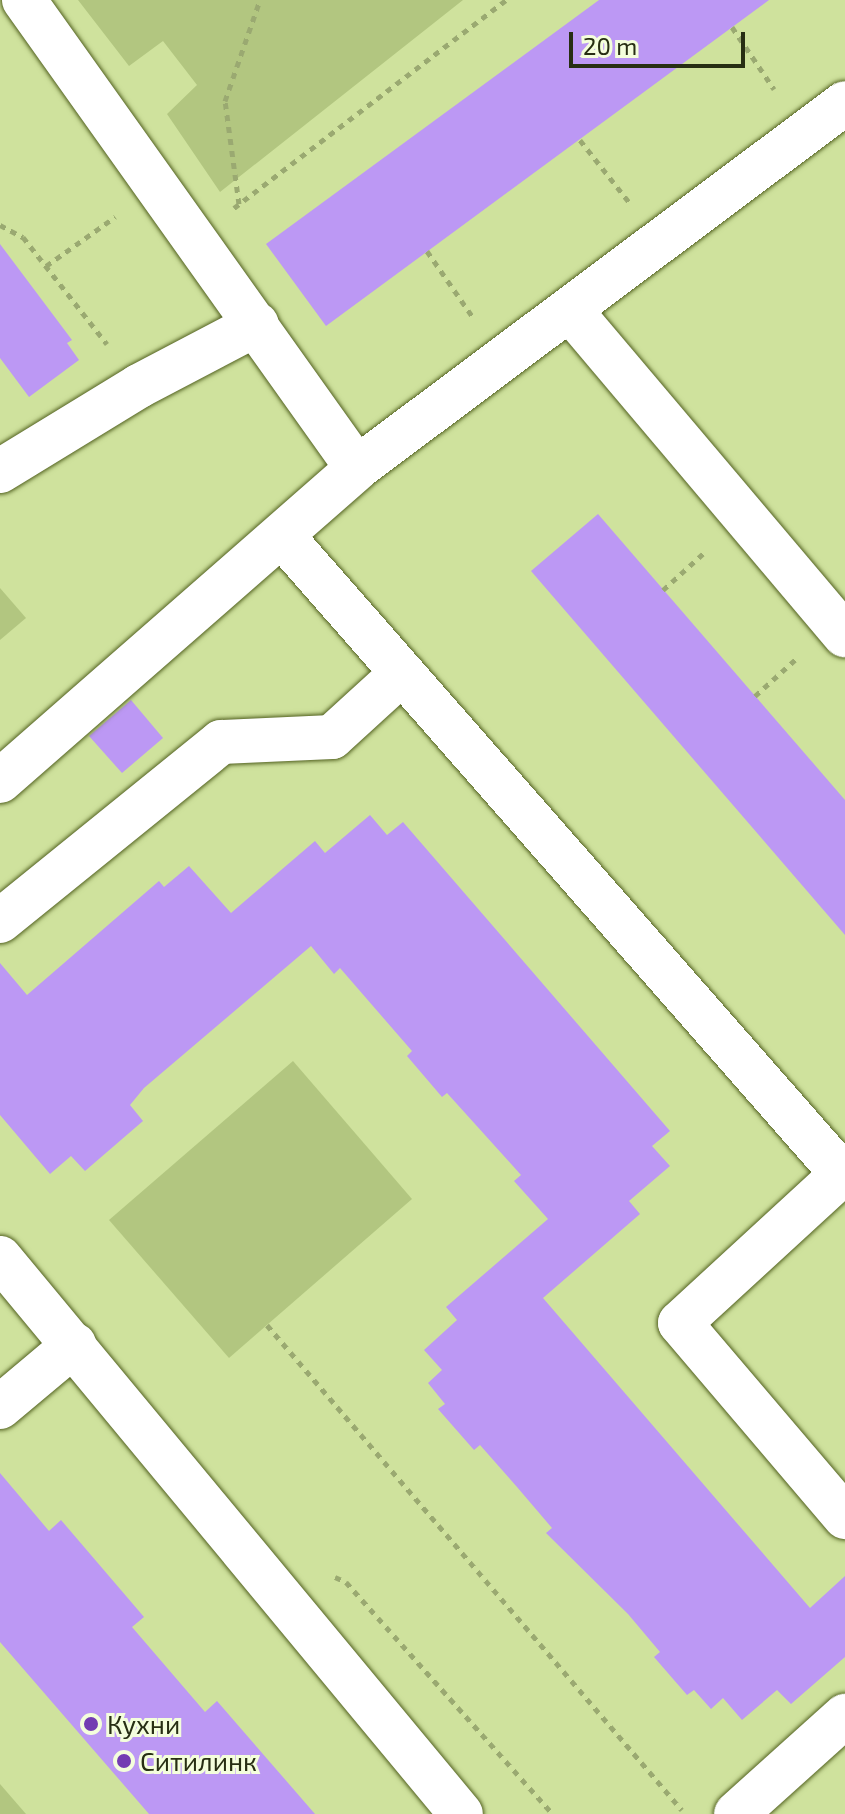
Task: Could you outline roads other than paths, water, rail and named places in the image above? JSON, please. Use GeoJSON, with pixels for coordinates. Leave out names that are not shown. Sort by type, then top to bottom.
{"type":"FeatureCollection","features":[{"type":"Feature","properties":{"kind":"lane"},"geometry":{"type":"LineString","coordinates":[[24,0],[357,468]]}},
{"type":"Feature","properties":{"kind":"lane"},"geometry":{"type":"LineString","coordinates":[[0,781],[283,537],[357,468],[845,103]]}},
{"type":"Feature","properties":{"kind":"lane"},"geometry":{"type":"LineString","coordinates":[[570,310],[845,635]]}},
{"type":"Feature","properties":{"kind":"lane"},"geometry":{"type":"LineString","coordinates":[[0,471],[139,386],[257,324]]}},
{"type":"Feature","properties":{"kind":"lane"},"geometry":{"type":"LineString","coordinates":[[283,537],[842,1174],[680,1323],[845,1517]]}},
{"type":"Feature","properties":{"kind":"lane"},"geometry":{"type":"LineString","coordinates":[[0,921],[221,742],[332,737],[402,673]]}},
{"type":"Feature","properties":{"kind":"lane"},"geometry":{"type":"LineString","coordinates":[[0,1258],[461,1814]]}},
{"type":"Feature","properties":{"kind":"lane"},"geometry":{"type":"LineString","coordinates":[[0,1407],[74,1345]]}},
{"type":"Feature","properties":{"kind":"lane"},"geometry":{"type":"LineString","coordinates":[[736,1814],[845,1716]]}},
{"type":"Feature","properties":{"kind":"place","name":"Кухни"},"geometry":{"type":"Point","coordinates":[91,1724]}},
{"type":"Feature","properties":{"kind":"place","name":"Ситилинк"},"geometry":{"type":"Point","coordinates":[124,1761]}}]}
